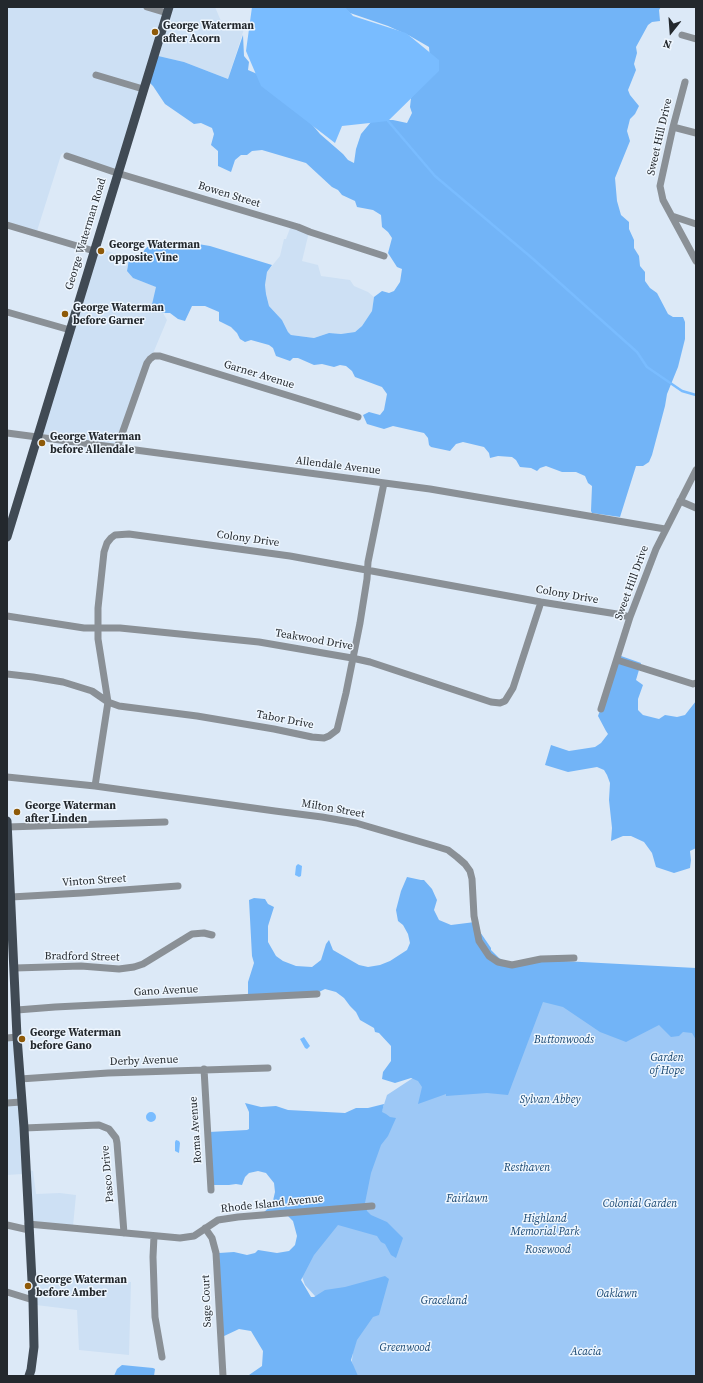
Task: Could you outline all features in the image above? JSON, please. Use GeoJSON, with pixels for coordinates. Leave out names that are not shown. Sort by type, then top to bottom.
{"type":"FeatureCollection","features":[{"type":"Feature","properties":{"kind":"main road","name":"George Waterman Road"},"geometry":{"type":"LineString","coordinates":[[7,537],[10,517],[37,437],[168,10]]}},
{"type":"Feature","properties":{"kind":"main road"},"geometry":{"type":"LineString","coordinates":[[7,821],[17,1010],[17,1037],[24,1128],[33,1300],[34,1347],[29,1376]]}},
{"type":"Feature","properties":{"kind":"street"},"geometry":{"type":"LineString","coordinates":[[147,7],[168,10]]}},
{"type":"Feature","properties":{"kind":"street"},"geometry":{"type":"LineString","coordinates":[[682,35],[696,39]]}},
{"type":"Feature","properties":{"kind":"street"},"geometry":{"type":"LineString","coordinates":[[96,75],[143,89]]}},
{"type":"Feature","properties":{"kind":"street","name":"Sweet Hill Drive"},"geometry":{"type":"LineString","coordinates":[[686,82],[673,127],[660,186],[663,200],[696,261]]}},
{"type":"Feature","properties":{"kind":"street"},"geometry":{"type":"LineString","coordinates":[[673,127],[696,133]]}},
{"type":"Feature","properties":{"kind":"street","name":"Bowen Street"},"geometry":{"type":"LineString","coordinates":[[67,156],[118,173],[292,225],[384,256]]}},
{"type":"Feature","properties":{"kind":"street"},"geometry":{"type":"LineString","coordinates":[[672,216],[696,224]]}},
{"type":"Feature","properties":{"kind":"street"},"geometry":{"type":"LineString","coordinates":[[7,225],[94,251]]}},
{"type":"Feature","properties":{"kind":"street"},"geometry":{"type":"LineString","coordinates":[[7,312],[70,330]]}},
{"type":"Feature","properties":{"kind":"street","name":"Garner Avenue"},"geometry":{"type":"LineString","coordinates":[[117,448],[147,363],[154,356],[160,356],[358,417]]}},
{"type":"Feature","properties":{"kind":"street","name":"Allendale Avenue"},"geometry":{"type":"LineString","coordinates":[[7,433],[430,489],[666,529]]}},
{"type":"Feature","properties":{"kind":"street","name":"Sweet Hill Drive"},"geometry":{"type":"LineString","coordinates":[[601,708],[630,617],[656,549],[696,470]]}},
{"type":"Feature","properties":{"kind":"street","name":"Tabor Drive"},"geometry":{"type":"LineString","coordinates":[[7,674],[63,682],[92,691],[108,702],[126,707],[197,716],[324,738],[329,736],[337,730],[346,694],[360,623],[367,570],[384,483]]}},
{"type":"Feature","properties":{"kind":"street"},"geometry":{"type":"LineString","coordinates":[[680,501],[696,508]]}},
{"type":"Feature","properties":{"kind":"street","name":"Colony Drive"},"geometry":{"type":"LineString","coordinates":[[95,786],[108,702],[100,653],[98,608],[104,552],[107,543],[111,538],[120,534],[290,556],[630,617]]}},
{"type":"Feature","properties":{"kind":"street","name":"Teakwood Drive"},"geometry":{"type":"LineString","coordinates":[[7,616],[84,628],[98,627],[136,629],[259,642],[352,658],[376,664],[490,702],[500,702],[505,701],[513,688],[541,602]]}},
{"type":"Feature","properties":{"kind":"street"},"geometry":{"type":"LineString","coordinates":[[617,660],[693,684],[696,683]]}},
{"type":"Feature","properties":{"kind":"street","name":"Milton Street"},"geometry":{"type":"LineString","coordinates":[[7,776],[95,786],[322,817],[356,823],[448,850],[466,864],[470,871],[474,916],[479,941],[489,956],[498,962],[512,965],[541,959],[574,958]]}},
{"type":"Feature","properties":{"kind":"street"},"geometry":{"type":"LineString","coordinates":[[7,827],[165,822]]}},
{"type":"Feature","properties":{"kind":"street","name":"Vinton Street"},"geometry":{"type":"LineString","coordinates":[[11,897],[178,886]]}},
{"type":"Feature","properties":{"kind":"street","name":"Bradford Street"},"geometry":{"type":"LineString","coordinates":[[14,968],[81,966],[119,969],[134,967],[143,964],[192,934],[204,933],[212,935]]}},
{"type":"Feature","properties":{"kind":"street","name":"Gano Avenue"},"geometry":{"type":"LineString","coordinates":[[17,1010],[317,994]]}},
{"type":"Feature","properties":{"kind":"street"},"geometry":{"type":"LineString","coordinates":[[7,1038],[17,1037]]}},
{"type":"Feature","properties":{"kind":"street","name":"Derby Avenue"},"geometry":{"type":"LineString","coordinates":[[20,1079],[108,1073],[268,1068]]}},
{"type":"Feature","properties":{"kind":"street","name":"Roma Avenue"},"geometry":{"type":"LineString","coordinates":[[204,1069],[211,1190]]}},
{"type":"Feature","properties":{"kind":"street"},"geometry":{"type":"LineString","coordinates":[[7,1103],[21,1102]]}},
{"type":"Feature","properties":{"kind":"street","name":"Pasco Drive"},"geometry":{"type":"LineString","coordinates":[[24,1128],[99,1125],[109,1128],[116,1138],[117,1143],[124,1233]]}},
{"type":"Feature","properties":{"kind":"street","name":"Rhode Island Avenue"},"geometry":{"type":"LineString","coordinates":[[7,1225],[180,1238],[194,1236],[218,1220],[372,1206]]}},
{"type":"Feature","properties":{"kind":"street","name":"Sage Court"},"geometry":{"type":"LineString","coordinates":[[205,1228],[212,1238],[216,1253],[223,1376]]}},
{"type":"Feature","properties":{"kind":"street"},"geometry":{"type":"LineString","coordinates":[[154,1236],[153,1257],[155,1317],[162,1357]]}},
{"type":"Feature","properties":{"kind":"street"},"geometry":{"type":"LineString","coordinates":[[7,1292],[33,1300]]}},
{"type":"Feature","properties":{"kind":"shaded area"},"geometry":{"type":"Polygon","coordinates":[[[7,7],[143,7],[164,13],[169,7],[215,7],[221,21],[244,29],[228,79],[184,62],[154,55],[115,170],[63,153],[61,155],[37,231],[7,222],[7,7]]]}},
{"type":"Feature","properties":{"kind":"shaded area"},"geometry":{"type":"Polygon","coordinates":[[[252,7],[345,7],[353,16],[406,33],[439,60],[439,71],[388,121],[342,126],[335,143],[261,86],[246,51],[252,7]]]}},
{"type":"Feature","properties":{"kind":"shaded area"},"geometry":{"type":"Polygon","coordinates":[[[343,7],[661,7],[659,10],[660,21],[652,22],[648,25],[636,47],[637,53],[634,64],[636,70],[628,90],[639,106],[635,114],[630,119],[627,131],[630,141],[615,178],[617,201],[621,215],[629,222],[629,229],[634,240],[634,248],[639,256],[640,266],[645,272],[645,281],[650,288],[657,293],[668,314],[673,317],[683,317],[685,322],[685,339],[678,367],[667,394],[652,455],[649,462],[643,466],[636,466],[620,517],[592,513],[592,486],[588,483],[585,476],[576,472],[562,472],[546,466],[537,471],[531,468],[520,467],[516,460],[512,457],[498,456],[490,458],[489,453],[484,447],[463,442],[456,444],[450,451],[431,447],[429,445],[428,438],[424,433],[393,426],[384,429],[367,424],[363,415],[369,412],[380,415],[384,410],[387,394],[382,387],[355,377],[352,371],[346,366],[340,365],[334,367],[322,364],[314,365],[298,358],[293,358],[290,361],[276,356],[273,348],[269,345],[251,340],[245,342],[240,339],[231,327],[219,321],[219,312],[205,306],[192,306],[185,321],[178,319],[170,313],[163,313],[154,309],[150,313],[156,287],[133,278],[127,271],[129,259],[139,259],[145,249],[151,244],[160,241],[184,246],[192,243],[210,246],[272,265],[267,272],[265,285],[269,306],[282,320],[291,335],[314,338],[329,333],[341,334],[355,332],[362,326],[372,311],[374,297],[382,291],[389,293],[394,291],[400,282],[402,269],[397,267],[388,253],[392,238],[382,227],[381,215],[373,210],[357,207],[355,201],[342,195],[306,163],[262,150],[252,151],[247,155],[241,155],[235,160],[231,172],[218,166],[218,151],[211,145],[214,134],[212,128],[201,123],[194,124],[165,104],[147,80],[154,55],[184,62],[228,79],[243,35],[244,56],[249,62],[248,70],[262,76],[304,115],[320,134],[348,160],[354,163],[356,149],[361,134],[371,122],[393,120],[407,123],[412,113],[410,107],[411,98],[430,60],[429,47],[388,26],[350,13],[343,7]]]}},
{"type":"Feature","properties":{"kind":"shaded area"},"geometry":{"type":"Polygon","coordinates":[[[292,223],[309,232],[302,261],[318,265],[321,276],[350,280],[354,286],[368,292],[374,297],[372,311],[362,326],[355,332],[341,334],[329,333],[314,338],[291,335],[282,320],[269,306],[265,285],[267,272],[280,256],[284,239],[286,239],[292,223]]]}},
{"type":"Feature","properties":{"kind":"shaded area"},"geometry":{"type":"Polygon","coordinates":[[[96,248],[128,257],[127,270],[133,278],[157,287],[151,313],[154,309],[163,313],[167,320],[115,444],[41,434],[96,248]]]}},
{"type":"Feature","properties":{"kind":"shaded area"},"geometry":{"type":"Polygon","coordinates":[[[621,656],[641,663],[636,680],[643,685],[638,699],[638,710],[643,715],[659,719],[665,715],[677,717],[685,715],[696,701],[696,848],[690,851],[690,868],[674,873],[656,867],[652,853],[644,842],[631,836],[623,836],[611,841],[612,828],[609,800],[610,783],[604,770],[597,767],[568,772],[545,765],[551,745],[569,751],[595,747],[601,743],[608,734],[598,716],[619,657],[621,656]]]}},
{"type":"Feature","properties":{"kind":"shaded area"},"geometry":{"type":"Polygon","coordinates":[[[298,864],[302,866],[301,876],[299,877],[295,875],[296,866],[298,864]]]}},
{"type":"Feature","properties":{"kind":"shaded area"},"geometry":{"type":"Polygon","coordinates":[[[407,877],[424,880],[432,889],[437,900],[434,910],[439,920],[451,925],[475,922],[491,950],[499,958],[506,962],[563,961],[696,968],[696,1040],[692,1033],[683,1032],[679,1036],[671,1037],[659,1025],[626,1042],[600,1032],[563,1007],[543,1002],[508,1095],[487,1093],[446,1096],[446,1094],[418,1104],[422,1087],[418,1081],[411,1078],[395,1083],[382,1079],[383,1072],[391,1061],[391,1046],[379,1033],[375,1032],[374,1028],[360,1020],[356,1012],[344,998],[336,992],[325,989],[317,993],[248,997],[248,982],[254,963],[252,956],[249,900],[254,898],[265,899],[268,904],[274,907],[268,926],[268,942],[276,956],[283,961],[296,966],[312,967],[321,960],[326,944],[329,940],[333,950],[359,965],[368,967],[380,965],[390,961],[407,950],[410,943],[408,934],[403,925],[398,921],[396,910],[401,891],[407,877]]]}},
{"type":"Feature","properties":{"kind":"shaded area"},"geometry":{"type":"Polygon","coordinates":[[[304,1037],[310,1046],[307,1049],[300,1039],[304,1037]]]}},
{"type":"Feature","properties":{"kind":"shaded area"},"geometry":{"type":"Polygon","coordinates":[[[7,1038],[19,1038],[25,1169],[33,1171],[36,1194],[60,1193],[76,1195],[73,1226],[27,1221],[22,1174],[7,1175],[7,1038]]]}},
{"type":"Feature","properties":{"kind":"shaded area"},"geometry":{"type":"Polygon","coordinates":[[[245,1103],[261,1107],[276,1106],[288,1110],[345,1113],[356,1108],[368,1108],[384,1104],[382,1112],[390,1117],[396,1118],[388,1136],[381,1145],[371,1173],[365,1203],[367,1211],[371,1215],[387,1222],[403,1238],[396,1258],[391,1255],[385,1244],[381,1242],[377,1236],[338,1225],[314,1255],[301,1280],[311,1297],[314,1297],[325,1290],[345,1287],[385,1276],[389,1279],[379,1315],[373,1317],[357,1340],[351,1360],[358,1376],[245,1376],[262,1366],[263,1351],[251,1331],[239,1329],[222,1337],[219,1253],[234,1252],[247,1255],[255,1253],[258,1250],[277,1253],[289,1251],[295,1245],[297,1236],[293,1221],[288,1216],[263,1213],[272,1205],[275,1192],[274,1183],[266,1173],[258,1171],[249,1173],[245,1177],[242,1185],[210,1185],[209,1132],[249,1129],[249,1112],[245,1103]]]}},
{"type":"Feature","properties":{"kind":"shaded area"},"geometry":{"type":"Polygon","coordinates":[[[151,1112],[156,1117],[151,1122],[146,1117],[151,1112]]]}},
{"type":"Feature","properties":{"kind":"shaded area"},"geometry":{"type":"Polygon","coordinates":[[[176,1140],[180,1143],[179,1153],[175,1151],[176,1140]]]}},
{"type":"Feature","properties":{"kind":"shaded area"},"geometry":{"type":"Polygon","coordinates":[[[36,1275],[131,1282],[129,1355],[79,1350],[77,1310],[36,1305],[36,1275]]]}},
{"type":"Feature","properties":{"kind":"shaded area"},"geometry":{"type":"Polygon","coordinates":[[[122,1365],[153,1368],[155,1369],[154,1376],[114,1376],[117,1369],[122,1365]]]}},
{"type":"Feature","properties":{"kind":"green space","name":"Highland Memorial Park"},"geometry":{"type":"Polygon","coordinates":[[[536,997],[680,1005],[696,1018],[696,1376],[353,1376],[352,1360],[359,1304],[329,1300],[315,1296],[305,1285],[300,1271],[366,1161],[387,1095],[536,997]]]}},
{"type":"Feature","properties":{"kind":"waterway"},"geometry":{"type":"LineString","coordinates":[[388,121],[435,176],[532,258],[637,352],[647,367],[682,391],[696,395]]}},
{"type":"Feature","properties":{"kind":"place","name":"George Waterman after Acorn"},"geometry":{"type":"Point","coordinates":[155,32]}},
{"type":"Feature","properties":{"kind":"place","name":"George Waterman opposite Vine"},"geometry":{"type":"Point","coordinates":[101,251]}},
{"type":"Feature","properties":{"kind":"place","name":"George Waterman before Garner"},"geometry":{"type":"Point","coordinates":[65,314]}},
{"type":"Feature","properties":{"kind":"place","name":"George Waterman before Allendale"},"geometry":{"type":"Point","coordinates":[42,443]}},
{"type":"Feature","properties":{"kind":"place","name":"George Waterman after Linden"},"geometry":{"type":"Point","coordinates":[17,812]}},
{"type":"Feature","properties":{"kind":"place","name":"George Waterman before Gano"},"geometry":{"type":"Point","coordinates":[22,1039]}},
{"type":"Feature","properties":{"kind":"place","name":"George Waterman before Amber"},"geometry":{"type":"Point","coordinates":[28,1286]}},
{"type":"Feature","properties":{"kind":"park label","name":"Buttonwoods"},"geometry":{"type":"Point","coordinates":[564,1040]}},
{"type":"Feature","properties":{"kind":"park label","name":"Garden of Hope"},"geometry":{"type":"Point","coordinates":[667,1064]}},
{"type":"Feature","properties":{"kind":"park label","name":"Sylvan Abbey"},"geometry":{"type":"Point","coordinates":[550,1100]}},
{"type":"Feature","properties":{"kind":"park label","name":"Resthaven"},"geometry":{"type":"Point","coordinates":[527,1168]}},
{"type":"Feature","properties":{"kind":"park label","name":"Fairlawn"},"geometry":{"type":"Point","coordinates":[467,1199]}},
{"type":"Feature","properties":{"kind":"park label","name":"Colonial Garden"},"geometry":{"type":"Point","coordinates":[640,1204]}},
{"type":"Feature","properties":{"kind":"park label","name":"Rosewood"},"geometry":{"type":"Point","coordinates":[548,1250]}},
{"type":"Feature","properties":{"kind":"park label","name":"Oaklawn"},"geometry":{"type":"Point","coordinates":[617,1294]}},
{"type":"Feature","properties":{"kind":"park label","name":"Graceland"},"geometry":{"type":"Point","coordinates":[444,1301]}},
{"type":"Feature","properties":{"kind":"park label","name":"Greenwood"},"geometry":{"type":"Point","coordinates":[405,1348]}},
{"type":"Feature","properties":{"kind":"park label","name":"Acacia"},"geometry":{"type":"Point","coordinates":[586,1352]}}]}
